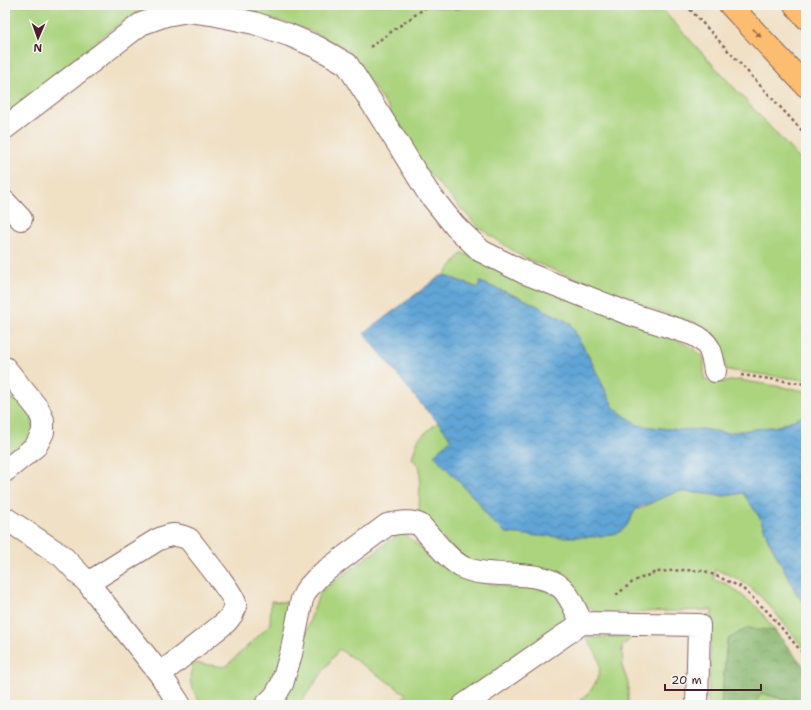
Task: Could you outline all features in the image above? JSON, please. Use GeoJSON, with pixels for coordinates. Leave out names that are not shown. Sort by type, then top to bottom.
{"type":"FeatureCollection","features":[{"type":"Feature","properties":{"kind":"main road"},"geometry":{"type":"LineString","coordinates":[[730,5],[806,86]]}},
{"type":"Feature","properties":{"kind":"main road"},"geometry":{"type":"LineString","coordinates":[[795,5],[806,18]]}},
{"type":"Feature","properties":{"kind":"street"},"geometry":{"type":"LineString","coordinates":[[5,128],[141,24],[166,15],[188,11],[212,14],[254,23],[289,35],[347,64],[427,191],[455,226],[481,251],[523,272],[627,314],[701,338],[712,353],[714,371]]}},
{"type":"Feature","properties":{"kind":"street"},"geometry":{"type":"LineString","coordinates":[[5,202],[22,219]]}},
{"type":"Feature","properties":{"kind":"street"},"geometry":{"type":"LineString","coordinates":[[5,471],[36,446],[43,432],[43,420],[38,409],[8,378]]}},
{"type":"Feature","properties":{"kind":"street"},"geometry":{"type":"LineString","coordinates":[[5,518],[62,556],[88,582],[160,674],[180,705]]}},
{"type":"Feature","properties":{"kind":"street"},"geometry":{"type":"LineString","coordinates":[[266,705],[275,696],[282,684],[292,654],[302,599],[307,589],[320,575],[387,525],[403,522],[415,523],[420,526],[453,560],[480,573],[534,577],[552,581],[563,589],[582,623]]}},
{"type":"Feature","properties":{"kind":"street"},"geometry":{"type":"LineString","coordinates":[[88,582],[169,534],[179,535],[189,539],[229,592],[235,602],[234,612],[226,622],[160,674]]}},
{"type":"Feature","properties":{"kind":"street"},"geometry":{"type":"LineString","coordinates":[[464,705],[582,623],[699,625],[697,705]]}},
{"type":"Feature","properties":{"kind":"path"},"geometry":{"type":"LineString","coordinates":[[347,64],[428,5]]}},
{"type":"Feature","properties":{"kind":"path"},"geometry":{"type":"LineString","coordinates":[[686,5],[806,135]]}},
{"type":"Feature","properties":{"kind":"path"},"geometry":{"type":"LineString","coordinates":[[714,371],[806,384]]}},
{"type":"Feature","properties":{"kind":"path"},"geometry":{"type":"LineString","coordinates":[[582,623],[634,581],[656,572],[684,570],[705,571],[741,587],[768,612],[806,657]]}},
{"type":"Feature","properties":{"kind":"green space"},"geometry":{"type":"Polygon","coordinates":[[[11,5],[157,5],[140,11],[105,34],[5,117],[5,8],[11,5]]]}},
{"type":"Feature","properties":{"kind":"green space"},"geometry":{"type":"Polygon","coordinates":[[[211,5],[418,5],[457,9],[468,5],[658,5],[806,166],[806,380],[726,370],[722,349],[712,333],[696,323],[654,310],[524,258],[478,227],[418,161],[387,106],[347,49],[311,31],[262,16],[211,5]]]}},
{"type":"Feature","properties":{"kind":"green space"},"geometry":{"type":"Polygon","coordinates":[[[418,5],[468,5],[457,9],[418,5]]]}},
{"type":"Feature","properties":{"kind":"green space"},"geometry":{"type":"Polygon","coordinates":[[[462,253],[691,347],[704,357],[704,380],[723,382],[739,380],[806,391],[806,415],[778,426],[726,433],[703,429],[682,430],[638,425],[614,408],[589,357],[570,323],[526,300],[480,282],[479,288],[444,275],[462,253]]]}},
{"type":"Feature","properties":{"kind":"green space"},"geometry":{"type":"Polygon","coordinates":[[[8,399],[18,399],[31,409],[34,434],[5,460],[5,401],[8,399]]]}},
{"type":"Feature","properties":{"kind":"green space"},"geometry":{"type":"Polygon","coordinates":[[[438,422],[451,439],[434,455],[479,503],[488,518],[626,527],[636,509],[641,509],[655,501],[679,491],[724,496],[743,493],[760,518],[768,539],[797,595],[806,605],[806,650],[759,595],[740,580],[715,569],[714,580],[727,584],[758,608],[775,631],[747,628],[727,640],[721,705],[708,705],[712,610],[600,613],[581,603],[481,569],[452,548],[419,515],[420,468],[412,458],[418,439],[438,422]]]}},
{"type":"Feature","properties":{"kind":"green space"},"geometry":{"type":"Polygon","coordinates":[[[402,532],[445,567],[462,577],[497,585],[548,589],[569,612],[557,627],[455,705],[398,705],[406,694],[339,649],[299,705],[280,705],[320,592],[402,532]]]}},
{"type":"Feature","properties":{"kind":"green space"},"geometry":{"type":"Polygon","coordinates":[[[271,601],[295,603],[286,655],[260,705],[201,705],[190,680],[194,663],[225,667],[270,625],[271,601]]]}},
{"type":"Feature","properties":{"kind":"green space"},"geometry":{"type":"Polygon","coordinates":[[[747,628],[775,631],[806,669],[806,700],[804,702],[785,700],[762,693],[754,705],[721,705],[727,640],[747,628]]]}},
{"type":"Feature","properties":{"kind":"green space"},"geometry":{"type":"Polygon","coordinates":[[[634,636],[622,646],[623,669],[628,683],[628,705],[575,705],[590,690],[599,671],[600,664],[598,657],[586,638],[634,636]]]}},
{"type":"Feature","properties":{"kind":"green space"},"geometry":{"type":"Polygon","coordinates":[[[761,693],[785,700],[804,702],[806,700],[806,705],[754,705],[761,693]]]}},
{"type":"Feature","properties":{"kind":"water"},"geometry":{"type":"Polygon","coordinates":[[[444,275],[478,288],[480,282],[526,300],[570,323],[589,357],[614,408],[638,425],[682,430],[703,429],[726,433],[778,426],[806,415],[806,605],[798,595],[768,539],[760,518],[743,493],[724,496],[679,491],[636,509],[626,527],[618,533],[595,537],[537,536],[506,533],[488,518],[479,503],[434,455],[451,439],[364,333],[439,277],[444,275]]]}}]}
